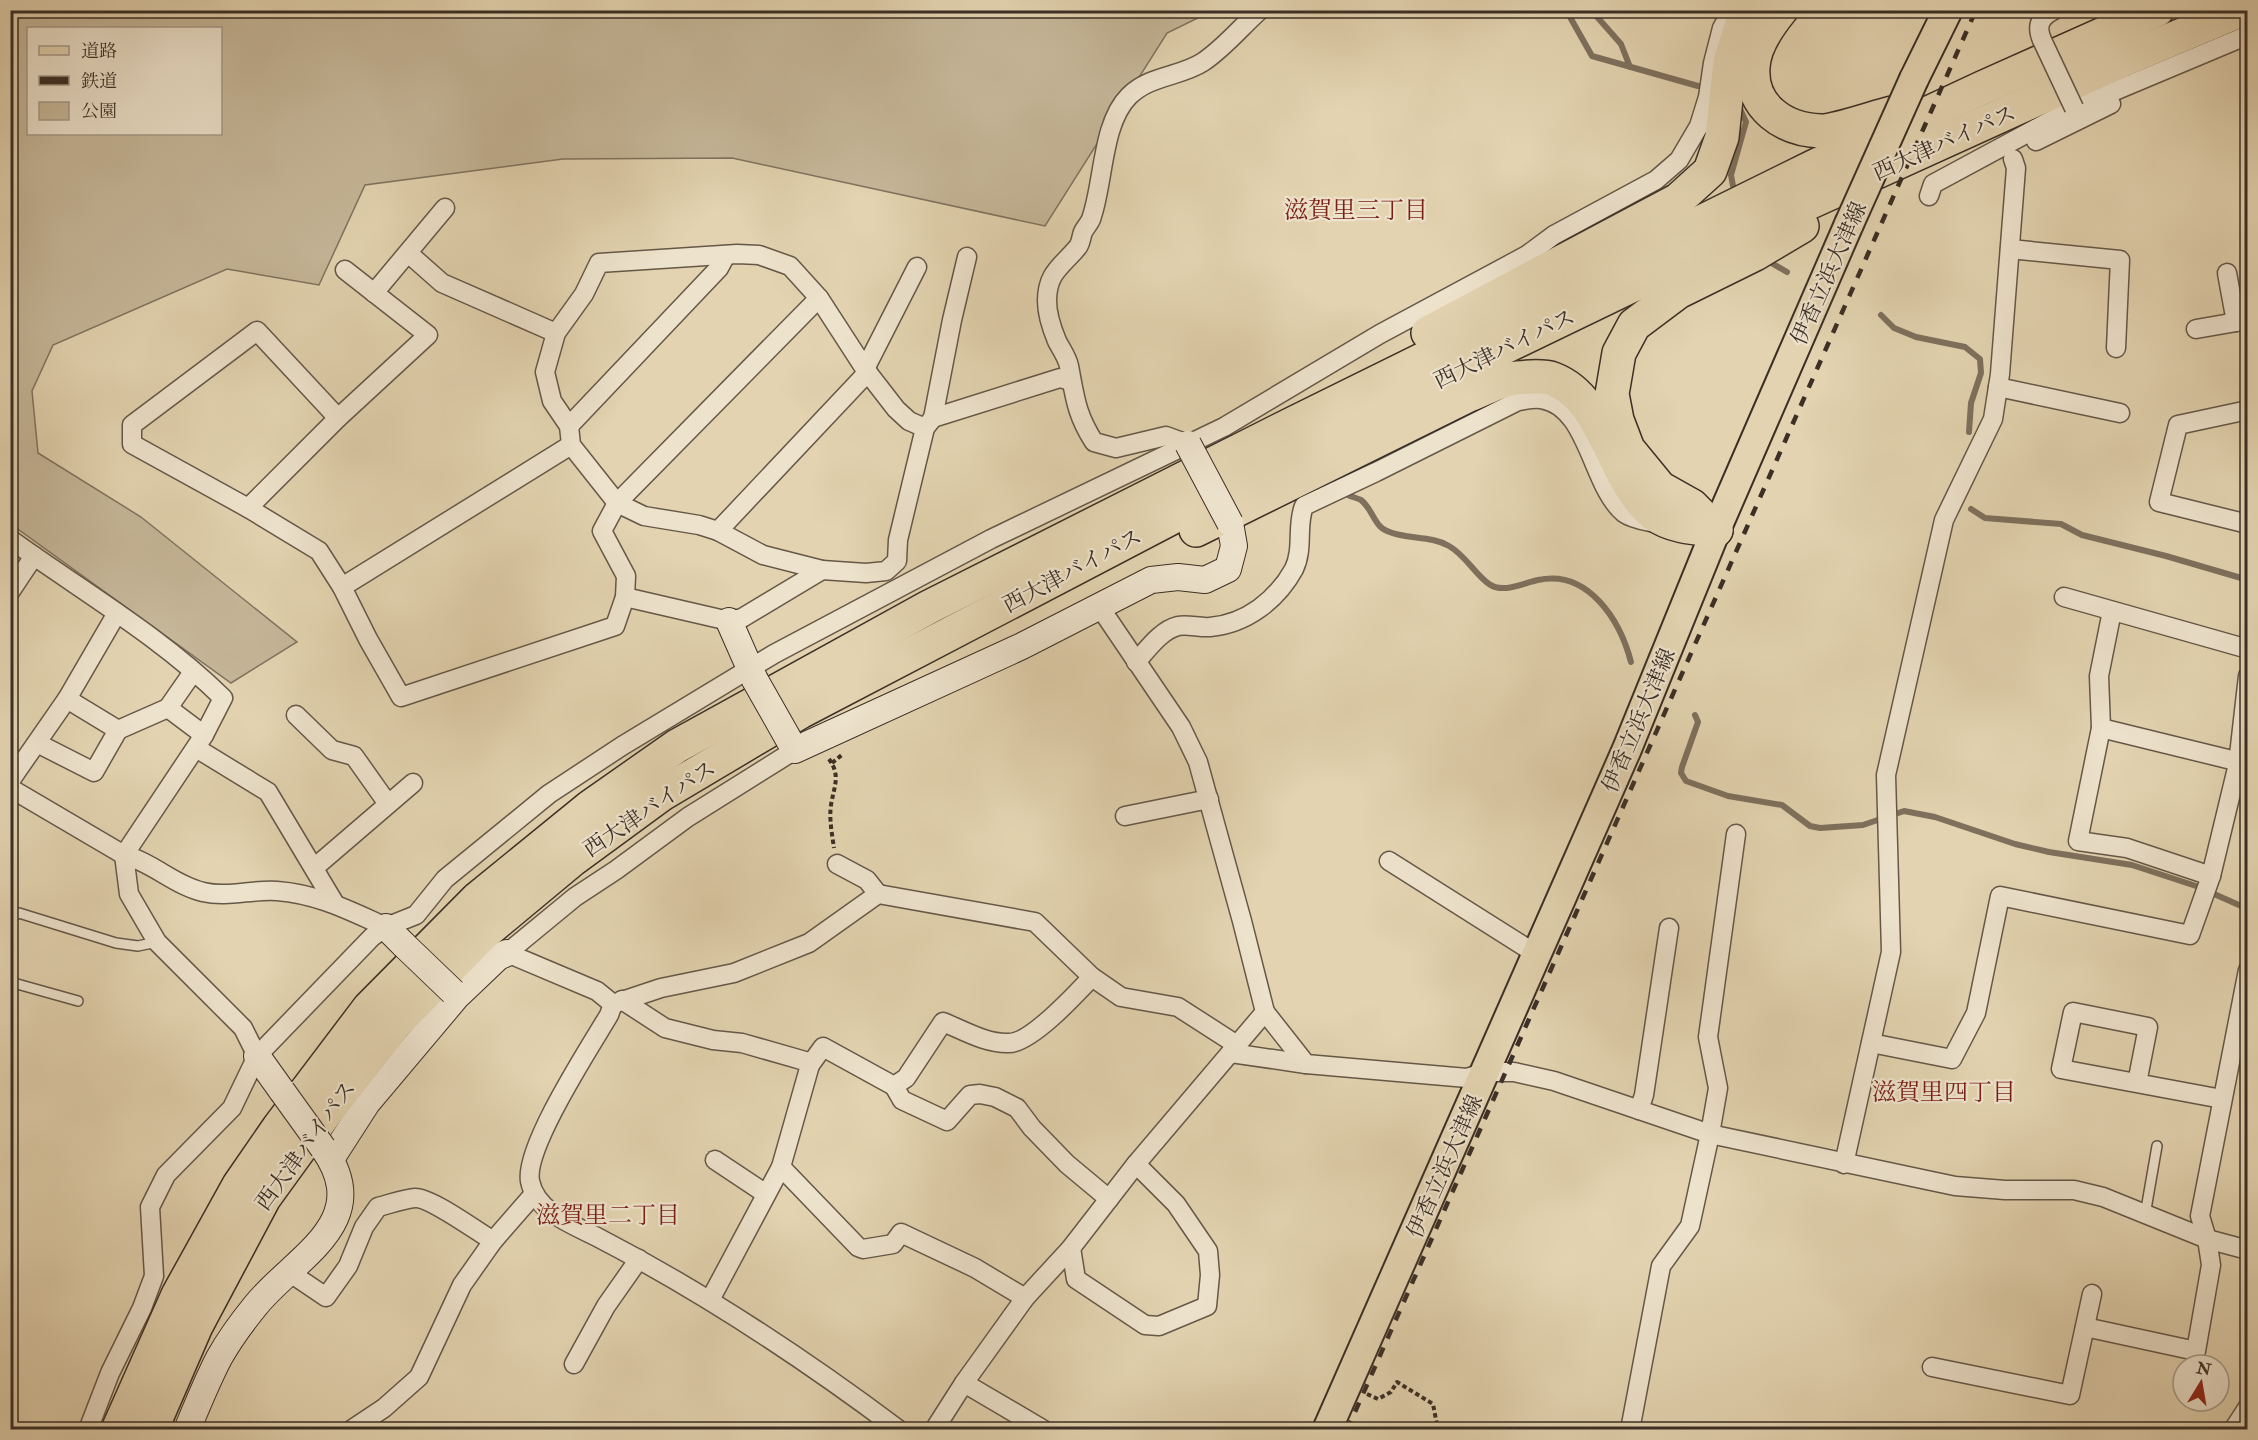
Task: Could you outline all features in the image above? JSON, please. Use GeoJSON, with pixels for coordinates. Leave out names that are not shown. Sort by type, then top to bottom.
{"type":"FeatureCollection","features":[{"type":"Feature","properties":{"kind":"highway"},"geometry":{"type":"LineString","coordinates":[[1292,424],[1437,328],[1678,200],[1710,171],[1722,137],[1730,62],[1742,24],[1752,10]]}},
{"type":"Feature","properties":{"kind":"highway"},"geometry":{"type":"LineString","coordinates":[[1781,10],[1759,44],[1753,66],[1754,88],[1763,106],[1779,120],[1800,129],[1824,131],[1982,88]]}},
{"type":"Feature","properties":{"kind":"highway","name":"西大津バイパス"},"geometry":{"type":"LineString","coordinates":[[118,1430],[178,1296],[239,1185],[279,1127],[369,1008],[477,899],[590,807],[677,746],[929,607],[1292,424],[1815,166],[2157,10]]}},
{"type":"Feature","properties":{"kind":"highway","name":"西大津バイパス"},"geometry":{"type":"LineString","coordinates":[[151,1430],[196,1326],[264,1198],[327,1111],[394,1025],[483,934],[572,860],[662,794],[800,712],[1484,357],[1716,245],[2060,102],[2123,60],[2241,10]]}},
{"type":"Feature","properties":{"kind":"highway"},"geometry":{"type":"LineString","coordinates":[[1716,530],[1692,506],[1660,488],[1628,449],[1617,420],[1612,394],[1619,353],[1634,325],[1678,292],[1755,254],[1817,218],[2060,102]]}},
{"type":"Feature","properties":{"kind":"highway"},"geometry":{"type":"LineString","coordinates":[[940,639],[1022,616],[1117,567],[1469,395],[1515,378],[1552,379],[1579,395],[1601,430],[1632,489],[1654,514],[1681,527],[1716,530]]}},
{"type":"Feature","properties":{"kind":"main road","name":"伊香立浜大津線"},"geometry":{"type":"LineString","coordinates":[[1327,1430],[1627,748],[1716,530],[1849,224],[1914,79],[1948,10]]}},
{"type":"Feature","properties":{"kind":"street"},"geometry":{"type":"LineString","coordinates":[[327,1154],[455,994],[575,897],[792,745],[1022,646],[1151,580],[1178,577],[1205,580],[1228,569],[1234,546],[1230,523],[1188,444],[1166,436],[1116,448],[1094,442],[1082,423],[1070,381],[1068,364],[1048,312],[1047,299],[1052,274],[1079,246],[1083,232],[1092,218],[1108,145],[1120,107],[1130,94],[1148,81],[1201,63],[1222,48],[1260,10]]}},
{"type":"Feature","properties":{"kind":"street"},"geometry":{"type":"LineString","coordinates":[[88,1430],[110,1373],[142,1308],[154,1276],[150,1208],[166,1175],[232,1108],[257,1056],[372,937],[395,936],[416,915],[445,879],[549,794],[622,746],[942,565],[1224,427],[1380,334],[1527,255],[1554,235],[1656,180],[1679,160],[1699,126],[1708,97],[1713,63],[1722,28],[1732,10]]}},
{"type":"Feature","properties":{"kind":"street"},"geometry":{"type":"LineString","coordinates":[[2054,10],[2040,21],[2038,31],[2060,102]]}},
{"type":"Feature","properties":{"kind":"street"},"geometry":{"type":"LineString","coordinates":[[2013,159],[1996,162],[1929,196],[1933,184],[2060,102],[2247,35]]}},
{"type":"Feature","properties":{"kind":"street"},"geometry":{"type":"LineString","coordinates":[[1844,1164],[1891,952],[1886,775],[1944,520],[1993,419],[2010,249],[2016,168],[2013,159],[2015,151],[2129,95],[2247,43]]}},
{"type":"Feature","properties":{"kind":"street"},"geometry":{"type":"LineString","coordinates":[[374,292],[445,208]]}},
{"type":"Feature","properties":{"kind":"street"},"geometry":{"type":"LineString","coordinates":[[2010,249],[2120,260],[2116,348]]}},
{"type":"Feature","properties":{"kind":"street"},"geometry":{"type":"LineString","coordinates":[[408,253],[442,283],[556,333]]}},
{"type":"Feature","properties":{"kind":"street"},"geometry":{"type":"LineString","coordinates":[[967,257],[929,423],[898,540],[897,561],[886,571],[866,573],[822,570],[763,555],[718,531],[699,525],[644,516],[617,503],[571,445],[569,426],[552,401],[545,372],[548,354],[556,333],[584,294],[599,263],[726,255],[759,255],[790,266],[819,298],[867,371],[909,422],[929,423],[1059,378],[1070,381]]}},
{"type":"Feature","properties":{"kind":"street"},"geometry":{"type":"LineString","coordinates":[[569,426],[719,268],[726,255]]}},
{"type":"Feature","properties":{"kind":"street"},"geometry":{"type":"LineString","coordinates":[[718,531],[867,371],[917,267]]}},
{"type":"Feature","properties":{"kind":"street"},"geometry":{"type":"LineString","coordinates":[[248,508],[338,418],[428,335],[345,270]]}},
{"type":"Feature","properties":{"kind":"street"},"geometry":{"type":"LineString","coordinates":[[2196,329],[2242,321],[2227,273]]}},
{"type":"Feature","properties":{"kind":"street"},"geometry":{"type":"LineString","coordinates":[[338,418],[257,331],[132,426],[132,444],[248,508],[319,551],[342,587],[401,697],[615,626],[625,597],[626,576],[602,531],[617,503],[819,298]]}},
{"type":"Feature","properties":{"kind":"street"},"geometry":{"type":"LineString","coordinates":[[1998,387],[2120,413]]}},
{"type":"Feature","properties":{"kind":"street"},"geometry":{"type":"LineString","coordinates":[[1136,662],[1161,636],[1177,626],[1221,626],[1254,613],[1266,604],[1286,580],[1299,554],[1300,515],[1304,506],[1518,400],[1542,399],[1565,410],[1584,439],[1608,494],[1625,514],[1655,523],[1681,527]]}},
{"type":"Feature","properties":{"kind":"street"},"geometry":{"type":"LineString","coordinates":[[2247,410],[2178,425],[2159,502],[2247,524]]}},
{"type":"Feature","properties":{"kind":"street"},"geometry":{"type":"LineString","coordinates":[[342,587],[571,445]]}},
{"type":"Feature","properties":{"kind":"street"},"geometry":{"type":"LineString","coordinates":[[10,539],[117,613],[224,698],[200,742],[124,855],[129,894],[157,942],[243,1028],[257,1056],[327,1154],[339,1184],[340,1201],[335,1221],[320,1243],[257,1304],[219,1357],[187,1430]]}},
{"type":"Feature","properties":{"kind":"street"},"geometry":{"type":"LineString","coordinates":[[10,592],[34,556]]}},
{"type":"Feature","properties":{"kind":"street"},"geometry":{"type":"LineString","coordinates":[[897,561],[942,565]]}},
{"type":"Feature","properties":{"kind":"street"},"geometry":{"type":"LineString","coordinates":[[625,597],[729,621],[742,618],[822,570]]}},
{"type":"Feature","properties":{"kind":"street"},"geometry":{"type":"LineString","coordinates":[[2064,597],[2247,649]]}},
{"type":"Feature","properties":{"kind":"street"},"geometry":{"type":"LineString","coordinates":[[1099,606],[1181,727],[1198,762],[1265,1012],[1306,1064]]}},
{"type":"Feature","properties":{"kind":"street"},"geometry":{"type":"LineString","coordinates":[[2112,611],[2099,676],[2101,728],[2078,841],[2127,848],[2211,876]]}},
{"type":"Feature","properties":{"kind":"street"},"geometry":{"type":"LineString","coordinates":[[10,781],[67,699],[117,613]]}},
{"type":"Feature","properties":{"kind":"street"},"geometry":{"type":"LineString","coordinates":[[729,621],[752,674],[792,745]]}},
{"type":"Feature","properties":{"kind":"street"},"geometry":{"type":"LineString","coordinates":[[37,743],[94,772],[118,730],[168,708],[193,672]]}},
{"type":"Feature","properties":{"kind":"street"},"geometry":{"type":"LineString","coordinates":[[1871,1043],[1952,1059],[1976,1013],[2000,896],[2190,934],[2211,876],[2243,764],[2247,676]]}},
{"type":"Feature","properties":{"kind":"street"},"geometry":{"type":"LineString","coordinates":[[67,699],[118,730]]}},
{"type":"Feature","properties":{"kind":"street"},"geometry":{"type":"LineString","coordinates":[[168,708],[200,742],[268,792],[335,904]]}},
{"type":"Feature","properties":{"kind":"street"},"geometry":{"type":"LineString","coordinates":[[296,715],[332,750],[354,756],[388,804]]}},
{"type":"Feature","properties":{"kind":"street"},"geometry":{"type":"LineString","coordinates":[[2101,728],[2243,764]]}},
{"type":"Feature","properties":{"kind":"street"},"geometry":{"type":"LineString","coordinates":[[314,868],[413,783]]}},
{"type":"Feature","properties":{"kind":"street"},"geometry":{"type":"LineString","coordinates":[[10,788],[124,855],[138,858],[186,886],[203,892],[221,894],[276,891],[321,898],[335,904],[395,936],[455,994]]}},
{"type":"Feature","properties":{"kind":"street"},"geometry":{"type":"LineString","coordinates":[[1125,816],[1209,799]]}},
{"type":"Feature","properties":{"kind":"street"},"geometry":{"type":"LineString","coordinates":[[1630,1430],[1661,1266],[1690,1226],[1710,1134],[1718,1088],[1708,1037],[1736,834]]}},
{"type":"Feature","properties":{"kind":"street"},"geometry":{"type":"LineString","coordinates":[[1389,861],[1536,954]]}},
{"type":"Feature","properties":{"kind":"street"},"geometry":{"type":"LineString","coordinates":[[837,864],[867,880],[878,894],[1035,922],[1092,978],[1121,996],[1178,1006],[1234,1049],[1306,1064],[1467,1078],[1485,1072],[1505,1071],[1554,1081],[1710,1134],[1844,1164],[1955,1186],[2005,1190],[2074,1190],[2103,1197],[2207,1239],[2247,1250]]}},
{"type":"Feature","properties":{"kind":"street"},"geometry":{"type":"LineString","coordinates":[[878,894],[809,943],[734,973],[661,988],[617,1002],[559,1099],[530,1165],[530,1179],[534,1194],[552,1213],[710,1300],[851,1394],[899,1430]]}},
{"type":"Feature","properties":{"kind":"street"},"geometry":{"type":"LineString","coordinates":[[1639,1110],[1644,1095],[1669,928]]}},
{"type":"Feature","properties":{"kind":"street"},"geometry":{"type":"LineString","coordinates":[[507,953],[597,991],[665,1028],[714,1040],[741,1043],[796,1058],[810,1065]]}},
{"type":"Feature","properties":{"kind":"street"},"geometry":{"type":"LineString","coordinates":[[2085,1327],[2196,1350],[2211,1265],[2200,1216],[2247,970]]}},
{"type":"Feature","properties":{"kind":"street"},"geometry":{"type":"LineString","coordinates":[[894,1086],[906,1078],[943,1022],[985,1039],[1018,1042],[1052,1016],[1092,978]]}},
{"type":"Feature","properties":{"kind":"street"},"geometry":{"type":"LineString","coordinates":[[934,1430],[964,1383],[1025,1298],[1071,1248],[1136,1164],[1265,1012]]}},
{"type":"Feature","properties":{"kind":"street"},"geometry":{"type":"LineString","coordinates":[[2138,1083],[2148,1027],[2073,1012],[2061,1069],[2222,1099]]}},
{"type":"Feature","properties":{"kind":"street"},"geometry":{"type":"LineString","coordinates":[[710,1300],[781,1167],[810,1065],[823,1047],[894,1086],[902,1100],[947,1121],[970,1095],[995,1097],[1017,1108],[1032,1128],[1067,1164],[1109,1199]]}},
{"type":"Feature","properties":{"kind":"street"},"geometry":{"type":"LineString","coordinates":[[715,1160],[766,1194]]}},
{"type":"Feature","properties":{"kind":"street"},"geometry":{"type":"LineString","coordinates":[[1071,1248],[1076,1279],[1145,1325],[1159,1326],[1207,1306],[1210,1275],[1208,1251],[1176,1204],[1136,1164]]}},
{"type":"Feature","properties":{"kind":"street"},"geometry":{"type":"LineString","coordinates":[[781,1167],[858,1247],[863,1249],[893,1244],[901,1233],[975,1268],[1025,1298]]}},
{"type":"Feature","properties":{"kind":"street"},"geometry":{"type":"LineString","coordinates":[[351,1430],[384,1408],[419,1377],[462,1285],[493,1241],[534,1194]]}},
{"type":"Feature","properties":{"kind":"street"},"geometry":{"type":"LineString","coordinates":[[289,1272],[326,1297],[348,1266],[364,1227],[378,1207],[417,1198],[459,1217],[463,1223],[493,1241]]}},
{"type":"Feature","properties":{"kind":"street"},"geometry":{"type":"LineString","coordinates":[[574,1364],[606,1306],[639,1259]]}},
{"type":"Feature","properties":{"kind":"street"},"geometry":{"type":"LineString","coordinates":[[1932,1367],[2070,1395],[2092,1294]]}},
{"type":"Feature","properties":{"kind":"street"},"geometry":{"type":"LineString","coordinates":[[964,1383],[1044,1430]]}},
{"type":"Feature","properties":{"kind":"street"},"geometry":{"type":"LineString","coordinates":[[2233,1430],[2247,1407]]}},
{"type":"Feature","properties":{"kind":"lane"},"geometry":{"type":"LineString","coordinates":[[10,918],[19,913],[116,943],[138,946],[157,942]]}},
{"type":"Feature","properties":{"kind":"lane"},"geometry":{"type":"LineString","coordinates":[[10,982],[78,1001]]}},
{"type":"Feature","properties":{"kind":"lane"},"geometry":{"type":"LineString","coordinates":[[2145,1215],[2157,1146]]}},
{"type":"Feature","properties":{"kind":"path"},"geometry":{"type":"LineString","coordinates":[[827,756],[832,763],[837,781],[831,805],[831,824],[837,864]]}},
{"type":"Feature","properties":{"kind":"path"},"geometry":{"type":"LineString","coordinates":[[1347,1385],[1378,1399],[1391,1392],[1397,1382],[1433,1404],[1438,1430]]}},
{"type":"Feature","properties":{"kind":"green space"},"geometry":{"type":"Polygon","coordinates":[[[11,11],[1212,11],[1167,33],[1045,226],[732,158],[563,159],[365,185],[319,285],[227,269],[53,345],[32,391],[38,453],[141,517],[297,642],[231,683],[11,524],[11,11]]]}},
{"type":"Feature","properties":{"kind":"waterway"},"geometry":{"type":"LineString","coordinates":[[1566,10],[1592,56],[1698,86]]}},
{"type":"Feature","properties":{"kind":"waterway"},"geometry":{"type":"LineString","coordinates":[[1591,10],[1621,44],[1630,67]]}},
{"type":"Feature","properties":{"kind":"waterway"},"geometry":{"type":"LineString","coordinates":[[1733,186],[1731,175],[1746,122],[1740,109]]}},
{"type":"Feature","properties":{"kind":"waterway"},"geometry":{"type":"LineString","coordinates":[[1768,261],[1787,272]]}},
{"type":"Feature","properties":{"kind":"waterway"},"geometry":{"type":"LineString","coordinates":[[1881,315],[1894,328],[1916,337],[1965,347],[1980,359],[1981,373],[1971,403],[1969,432]]}},
{"type":"Feature","properties":{"kind":"waterway"},"geometry":{"type":"LineString","coordinates":[[1348,495],[1365,503],[1383,529],[1402,536],[1434,540],[1449,546],[1460,554],[1484,580],[1495,587],[1507,588],[1538,580],[1556,579],[1572,582],[1586,590],[1610,615],[1619,630],[1631,662]]}},
{"type":"Feature","properties":{"kind":"waterway"},"geometry":{"type":"LineString","coordinates":[[1971,509],[1985,518],[2061,524],[2082,535],[2248,580]]}},
{"type":"Feature","properties":{"kind":"waterway"},"geometry":{"type":"LineString","coordinates":[[1695,715],[1698,722],[1681,773],[1686,781],[1728,796],[1782,805],[1810,826],[1820,828],[1863,825],[1904,811],[1935,817],[2015,844],[2049,852],[2132,865],[2196,886],[2248,909]]}},
{"type":"Feature","properties":{"kind":"railway"},"geometry":{"type":"LineString","coordinates":[[1347,1430],[1976,10]]}},
{"type":"Feature","properties":{"kind":"district","name":"滋賀里三丁目"},"geometry":{"type":"Point","coordinates":[1356,210]}},
{"type":"Feature","properties":{"kind":"district","name":"滋賀里四丁目"},"geometry":{"type":"Point","coordinates":[1944,1092]}},
{"type":"Feature","properties":{"kind":"district","name":"滋賀里二丁目"},"geometry":{"type":"Point","coordinates":[608,1215]}}]}
